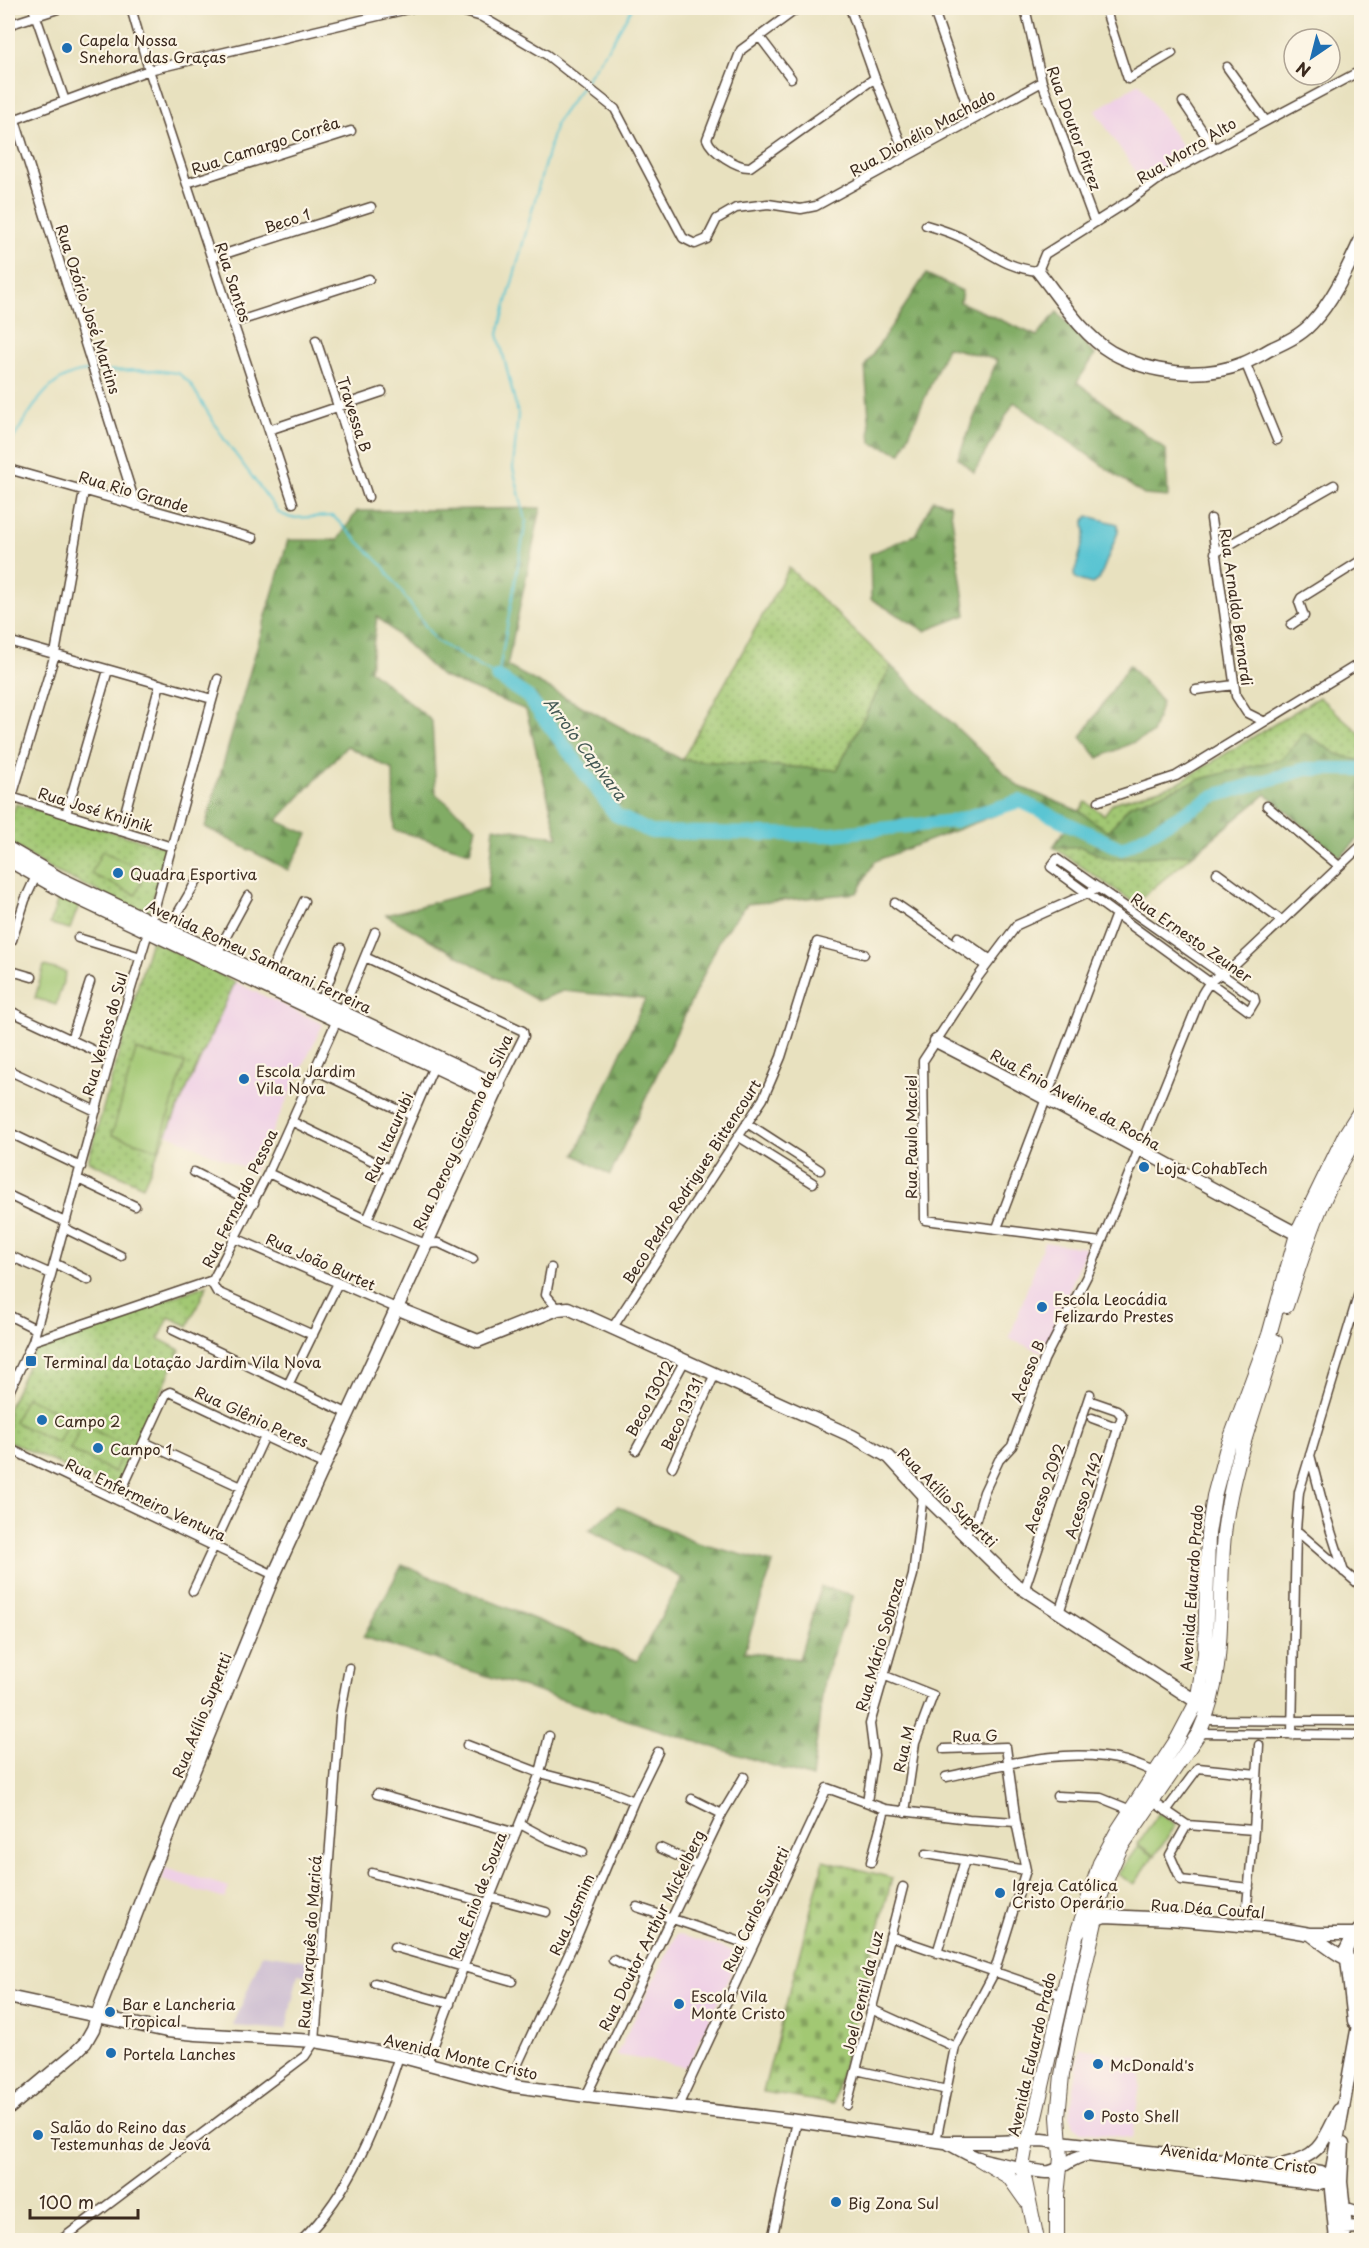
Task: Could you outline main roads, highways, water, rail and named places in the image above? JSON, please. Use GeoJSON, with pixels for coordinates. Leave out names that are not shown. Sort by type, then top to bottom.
{"type":"FeatureCollection","features":[{"type":"Feature","properties":{"kind":"main road","name":"Avenida Eduardo Prado"},"geometry":{"type":"LineString","coordinates":[[1036,2241],[1022,2167],[1083,1909],[1100,1863],[1178,1738],[1197,1702],[1205,1654],[1210,1520],[1226,1451],[1302,1237],[1345,1135],[1362,1108]]}},
{"type":"Feature","properties":{"kind":"main road","name":"Avenida Eduardo Prado"},"geometry":{"type":"LineString","coordinates":[[1058,2241],[1057,2196],[1061,2158],[1058,2117],[1067,2048],[1096,1918],[1107,1879],[1117,1855],[1160,1806],[1202,1726],[1218,1652],[1225,1523],[1251,1413],[1298,1269],[1302,1237],[1316,1216],[1348,1148],[1362,1129]]}},
{"type":"Feature","properties":{"kind":"main road"},"geometry":{"type":"LineString","coordinates":[[1226,1451],[1240,1455]]}},
{"type":"Feature","properties":{"kind":"main road"},"geometry":{"type":"LineString","coordinates":[[1210,1520],[1225,1523]]}},
{"type":"Feature","properties":{"kind":"main road"},"geometry":{"type":"LineString","coordinates":[[980,2159],[1008,2177],[1028,2203]]}},
{"type":"Feature","properties":{"kind":"water"},"geometry":{"type":"Polygon","coordinates":[[[1088,516],[1118,524],[1118,532],[1099,580],[1092,584],[1078,580],[1074,576],[1085,534],[1084,522],[1088,516]]]}},
{"type":"Feature","properties":{"kind":"waterway"},"geometry":{"type":"LineString","coordinates":[[585,81],[611,44],[632,8]]}},
{"type":"Feature","properties":{"kind":"waterway"},"geometry":{"type":"LineString","coordinates":[[96,371],[152,370],[178,373],[190,383],[224,439],[279,513],[291,518],[333,516],[383,566],[436,641],[498,677],[526,521],[513,468],[518,414],[498,334],[556,123],[582,86]]}},
{"type":"Feature","properties":{"kind":"waterway","name":"Arroio Capivara"},"geometry":{"type":"LineString","coordinates":[[8,448],[31,410],[51,387],[76,373],[91,371]]}},
{"type":"Feature","properties":{"kind":"waterway","name":"Arroio Capivara"},"geometry":{"type":"LineString","coordinates":[[498,677],[528,697],[616,815],[651,832],[825,835],[954,821],[1020,801],[1122,849],[1214,796],[1306,769],[1362,769]]}},
{"type":"Feature","properties":{"kind":"place","name":"Capela Nossa Snehora das Graças"},"geometry":{"type":"Point","coordinates":[67,48]}},
{"type":"Feature","properties":{"kind":"place","name":"Quadra Esportiva"},"geometry":{"type":"Point","coordinates":[118,873]}},
{"type":"Feature","properties":{"kind":"place","name":"Escola Jardim Vila Nova"},"geometry":{"type":"Point","coordinates":[244,1079]}},
{"type":"Feature","properties":{"kind":"place","name":"Loja CohabTech"},"geometry":{"type":"Point","coordinates":[1144,1167]}},
{"type":"Feature","properties":{"kind":"place","name":"Escola Leocádia Felizardo Prestes"},"geometry":{"type":"Point","coordinates":[1042,1307]}},
{"type":"Feature","properties":{"kind":"place","name":"Terminal da Lotação Jardim Vila Nova"},"geometry":{"type":"Point","coordinates":[31,1361]}},
{"type":"Feature","properties":{"kind":"place","name":"Campo 2"},"geometry":{"type":"Point","coordinates":[42,1420]}},
{"type":"Feature","properties":{"kind":"place","name":"Campo 1"},"geometry":{"type":"Point","coordinates":[98,1448]}},
{"type":"Feature","properties":{"kind":"place","name":"Igreja Católica Cristo Operário"},"geometry":{"type":"Point","coordinates":[1000,1893]}},
{"type":"Feature","properties":{"kind":"place","name":"Escola Vila Monte Cristo"},"geometry":{"type":"Point","coordinates":[679,2004]}},
{"type":"Feature","properties":{"kind":"place","name":"Bar e Lancheria Tropical"},"geometry":{"type":"Point","coordinates":[110,2012]}},
{"type":"Feature","properties":{"kind":"place","name":"Portela Lanches"},"geometry":{"type":"Point","coordinates":[111,2053]}},
{"type":"Feature","properties":{"kind":"place","name":"McDonald's"},"geometry":{"type":"Point","coordinates":[1098,2064]}},
{"type":"Feature","properties":{"kind":"place","name":"Posto Shell"},"geometry":{"type":"Point","coordinates":[1089,2115]}},
{"type":"Feature","properties":{"kind":"place","name":"Salão do Reino das Testemunhas de Jeová"},"geometry":{"type":"Point","coordinates":[38,2135]}},
{"type":"Feature","properties":{"kind":"place","name":"Big Zona Sul"},"geometry":{"type":"Point","coordinates":[836,2202]}}]}
